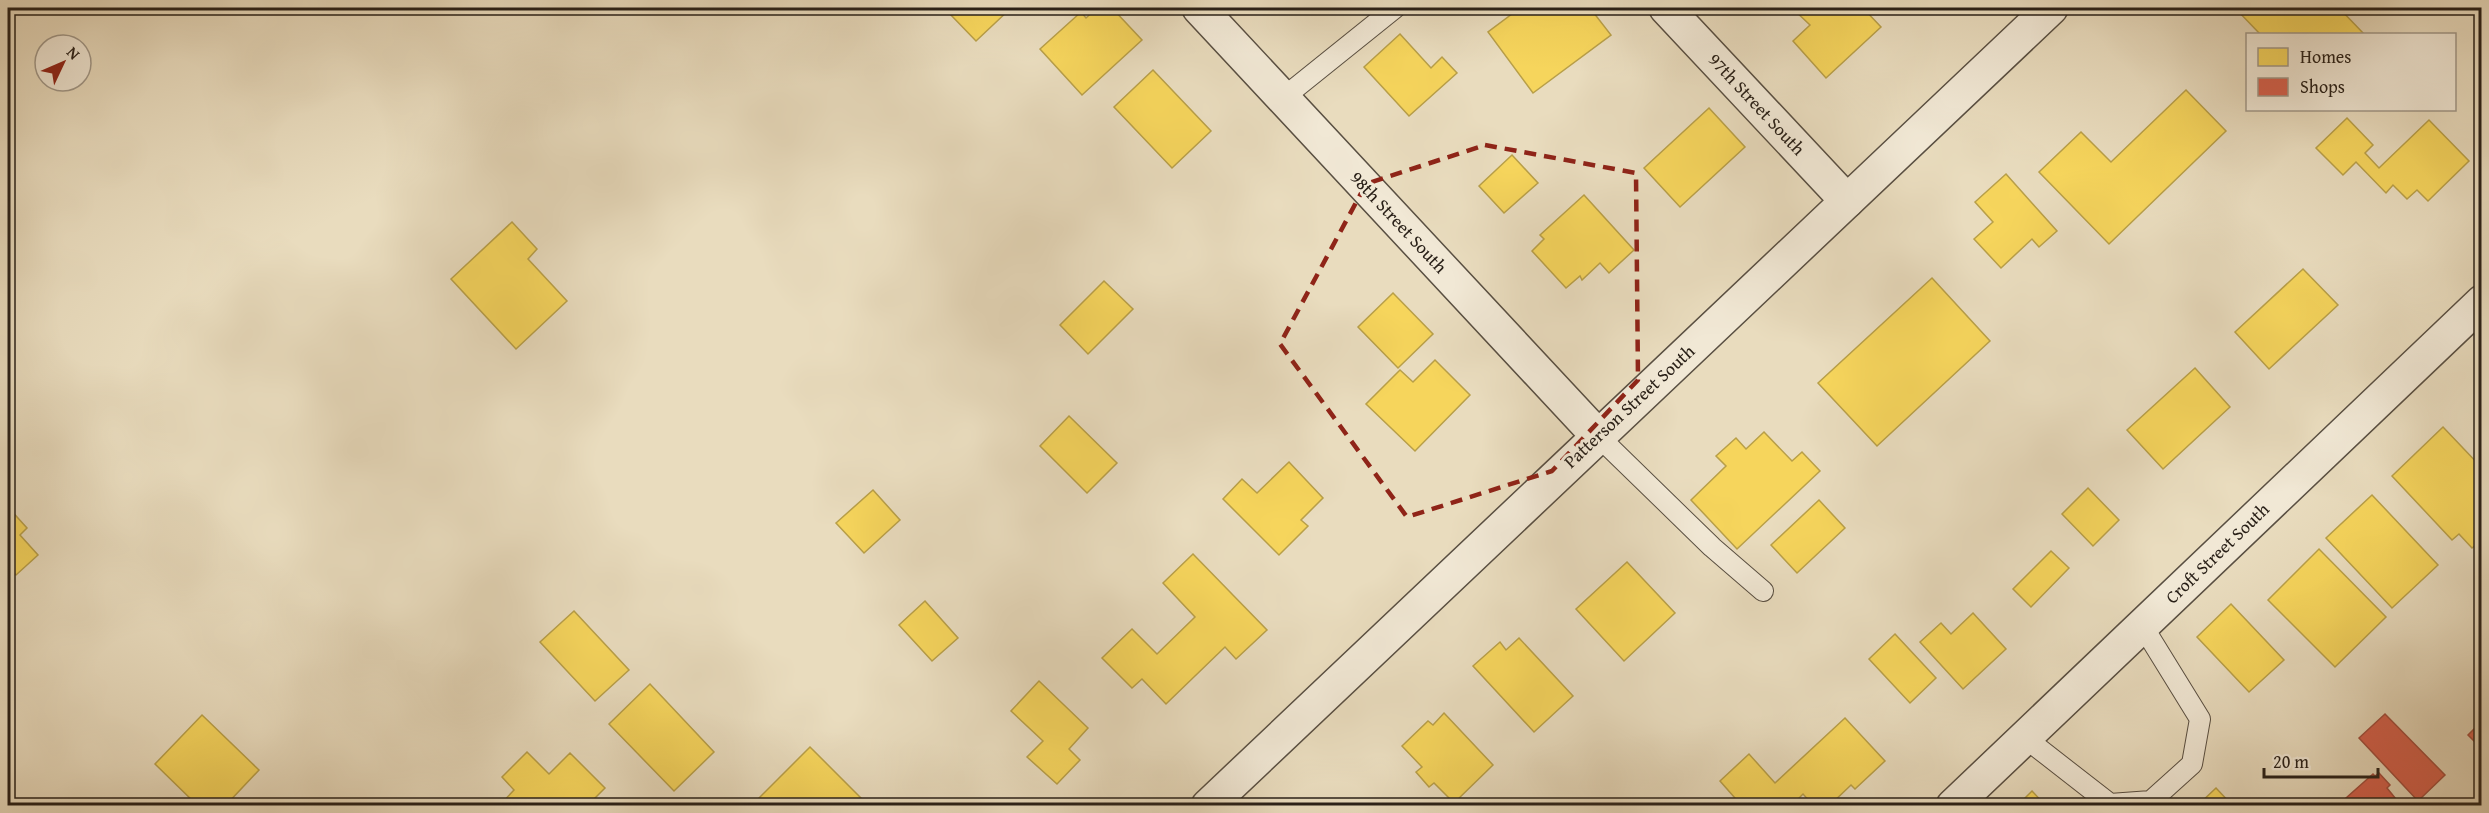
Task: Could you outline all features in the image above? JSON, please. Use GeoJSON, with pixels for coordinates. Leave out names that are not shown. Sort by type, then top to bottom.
{"type":"FeatureCollection","features":[{"type":"Feature","properties":{"kind":"street","name":"98th Street South"},"geometry":{"type":"LineString","coordinates":[[1199,8],[1598,436]]}},
{"type":"Feature","properties":{"kind":"street","name":"97th Street South"},"geometry":{"type":"LineString","coordinates":[[1666,8],[1847,201]]}},
{"type":"Feature","properties":{"kind":"street","name":"Patterson Street South"},"geometry":{"type":"LineString","coordinates":[[1208,806],[2051,8]]}},
{"type":"Feature","properties":{"kind":"street","name":"Croft Street South"},"geometry":{"type":"LineString","coordinates":[[1953,806],[2481,302]]}},
{"type":"Feature","properties":{"kind":"lane"},"geometry":{"type":"LineString","coordinates":[[1283,98],[1395,8]]}},
{"type":"Feature","properties":{"kind":"lane"},"geometry":{"type":"LineString","coordinates":[[1598,436],[1704,539],[1763,591]]}},
{"type":"Feature","properties":{"kind":"lane"},"geometry":{"type":"LineString","coordinates":[[2024,737],[2110,804],[2151,801],[2192,764],[2200,719],[2142,625]]}},
{"type":"Feature","properties":{"kind":"highlighted area"},"geometry":{"type":"Polygon","coordinates":[[[1485,145],[1636,173],[1638,380],[1552,471],[1407,517],[1280,344],[1366,184],[1485,145]]]}},
{"type":"Feature","properties":{"kind":"building: Homes"},"geometry":{"type":"Polygon","coordinates":[[[957,8],[1011,8],[976,41],[950,14],[957,8]]]}},
{"type":"Feature","properties":{"kind":"building: Homes"},"geometry":{"type":"Polygon","coordinates":[[[1097,8],[1112,8],[1142,40],[1082,95],[1040,49],[1081,12],[1086,18],[1097,8]]]}},
{"type":"Feature","properties":{"kind":"building: Homes"},"geometry":{"type":"Polygon","coordinates":[[[1520,8],[1590,8],[1611,35],[1533,93],[1488,32],[1520,8]]]}},
{"type":"Feature","properties":{"kind":"building: Homes"},"geometry":{"type":"Polygon","coordinates":[[[1792,8],[1863,8],[1881,27],[1826,78],[1793,41],[1810,25],[1792,8]]]}},
{"type":"Feature","properties":{"kind":"building: Homes"},"geometry":{"type":"Polygon","coordinates":[[[2235,8],[2339,8],[2363,33],[2259,33],[2235,8]]]}},
{"type":"Feature","properties":{"kind":"building: Homes"},"geometry":{"type":"Polygon","coordinates":[[[1400,34],[1431,68],[1442,57],[1457,73],[1409,116],[1364,67],[1400,34]]]}},
{"type":"Feature","properties":{"kind":"building: Homes"},"geometry":{"type":"Polygon","coordinates":[[[1153,70],[1211,131],[1172,168],[1114,107],[1153,70]]]}},
{"type":"Feature","properties":{"kind":"building: Homes"},"geometry":{"type":"Polygon","coordinates":[[[2186,90],[2226,131],[2109,244],[2039,172],[2081,132],[2111,162],[2186,90]]]}},
{"type":"Feature","properties":{"kind":"building: Homes"},"geometry":{"type":"Polygon","coordinates":[[[1709,108],[1745,147],[1680,207],[1644,168],[1709,108]]]}},
{"type":"Feature","properties":{"kind":"building: Homes"},"geometry":{"type":"Polygon","coordinates":[[[2347,118],[2373,145],[2365,153],[2379,168],[2429,120],[2469,161],[2428,201],[2417,190],[2407,199],[2393,185],[2386,193],[2356,162],[2343,175],[2316,148],[2347,118]]]}},
{"type":"Feature","properties":{"kind":"building: Homes"},"geometry":{"type":"Polygon","coordinates":[[[1512,155],[1538,183],[1504,213],[1479,186],[1512,155]]]}},
{"type":"Feature","properties":{"kind":"building: Homes"},"geometry":{"type":"Polygon","coordinates":[[[2006,174],[2057,231],[2039,247],[2032,239],[2001,268],[1974,239],[1993,222],[1975,202],[2006,174]]]}},
{"type":"Feature","properties":{"kind":"building: Homes"},"geometry":{"type":"Polygon","coordinates":[[[1584,195],[1634,250],[1609,273],[1600,263],[1582,280],[1580,276],[1566,288],[1532,251],[1544,239],[1540,235],[1584,195]]]}},
{"type":"Feature","properties":{"kind":"building: Homes"},"geometry":{"type":"Polygon","coordinates":[[[512,222],[537,249],[528,259],[567,301],[516,349],[451,279],[512,222]]]}},
{"type":"Feature","properties":{"kind":"building: Homes"},"geometry":{"type":"Polygon","coordinates":[[[2303,269],[2338,305],[2269,369],[2235,332],[2303,269]]]}},
{"type":"Feature","properties":{"kind":"building: Homes"},"geometry":{"type":"Polygon","coordinates":[[[1932,278],[1990,341],[1877,446],[1818,383],[1932,278]]]}},
{"type":"Feature","properties":{"kind":"building: Homes"},"geometry":{"type":"Polygon","coordinates":[[[1104,281],[1133,309],[1088,354],[1060,325],[1104,281]]]}},
{"type":"Feature","properties":{"kind":"building: Homes"},"geometry":{"type":"Polygon","coordinates":[[[1393,293],[1433,334],[1398,368],[1358,327],[1393,293]]]}},
{"type":"Feature","properties":{"kind":"building: Homes"},"geometry":{"type":"Polygon","coordinates":[[[1435,360],[1470,395],[1415,451],[1366,404],[1400,370],[1413,382],[1435,360]]]}},
{"type":"Feature","properties":{"kind":"building: Homes"},"geometry":{"type":"Polygon","coordinates":[[[2195,368],[2230,407],[2163,469],[2127,430],[2195,368]]]}},
{"type":"Feature","properties":{"kind":"building: Homes"},"geometry":{"type":"Polygon","coordinates":[[[1069,416],[1117,463],[1087,493],[1040,446],[1069,416]]]}},
{"type":"Feature","properties":{"kind":"building: Homes"},"geometry":{"type":"Polygon","coordinates":[[[2443,427],[2482,468],[2482,540],[2472,548],[2459,534],[2452,540],[2392,476],[2443,427]]]}},
{"type":"Feature","properties":{"kind":"building: Homes"},"geometry":{"type":"Polygon","coordinates":[[[1764,432],[1792,461],[1802,452],[1820,471],[1737,549],[1691,500],[1726,466],[1716,456],[1736,438],[1746,449],[1764,432]]]}},
{"type":"Feature","properties":{"kind":"building: Homes"},"geometry":{"type":"Polygon","coordinates":[[[1289,462],[1323,498],[1301,520],[1308,526],[1279,555],[1223,499],[1242,479],[1257,493],[1289,462]]]}},
{"type":"Feature","properties":{"kind":"building: Homes"},"geometry":{"type":"Polygon","coordinates":[[[2088,488],[2119,520],[2093,546],[2062,514],[2088,488]]]}},
{"type":"Feature","properties":{"kind":"building: Homes"},"geometry":{"type":"Polygon","coordinates":[[[873,490],[900,520],[864,553],[836,523],[873,490]]]}},
{"type":"Feature","properties":{"kind":"building: Homes"},"geometry":{"type":"Polygon","coordinates":[[[2372,495],[2438,565],[2392,608],[2326,538],[2372,495]]]}},
{"type":"Feature","properties":{"kind":"building: Homes"},"geometry":{"type":"Polygon","coordinates":[[[1819,500],[1845,528],[1797,573],[1771,545],[1819,500]]]}},
{"type":"Feature","properties":{"kind":"building: Homes"},"geometry":{"type":"Polygon","coordinates":[[[8,507],[27,528],[20,535],[38,555],[16,575],[8,566],[8,507]]]}},
{"type":"Feature","properties":{"kind":"building: Homes"},"geometry":{"type":"Polygon","coordinates":[[[2319,549],[2386,617],[2335,667],[2268,600],[2319,549]]]}},
{"type":"Feature","properties":{"kind":"building: Homes"},"geometry":{"type":"Polygon","coordinates":[[[2051,551],[2069,568],[2031,607],[2013,589],[2051,551]]]}},
{"type":"Feature","properties":{"kind":"building: Homes"},"geometry":{"type":"Polygon","coordinates":[[[1193,554],[1267,630],[1236,659],[1225,647],[1166,704],[1142,679],[1132,688],[1102,658],[1132,629],[1157,654],[1195,617],[1163,583],[1193,554]]]}},
{"type":"Feature","properties":{"kind":"building: Homes"},"geometry":{"type":"Polygon","coordinates":[[[1627,562],[1675,613],[1624,661],[1576,609],[1627,562]]]}},
{"type":"Feature","properties":{"kind":"building: Homes"},"geometry":{"type":"Polygon","coordinates":[[[925,601],[958,638],[932,661],[899,625],[925,601]]]}},
{"type":"Feature","properties":{"kind":"building: Homes"},"geometry":{"type":"Polygon","coordinates":[[[2231,604],[2284,660],[2249,692],[2197,637],[2231,604]]]}},
{"type":"Feature","properties":{"kind":"building: Homes"},"geometry":{"type":"Polygon","coordinates":[[[574,611],[629,670],[595,701],[540,642],[574,611]]]}},
{"type":"Feature","properties":{"kind":"building: Homes"},"geometry":{"type":"Polygon","coordinates":[[[1973,613],[2006,649],[1963,689],[1920,642],[1941,623],[1951,634],[1973,613]]]}},
{"type":"Feature","properties":{"kind":"building: Homes"},"geometry":{"type":"Polygon","coordinates":[[[1895,634],[1936,678],[1910,703],[1869,659],[1895,634]]]}},
{"type":"Feature","properties":{"kind":"building: Homes"},"geometry":{"type":"Polygon","coordinates":[[[1519,638],[1573,696],[1534,732],[1473,666],[1500,642],[1506,650],[1519,638]]]}},
{"type":"Feature","properties":{"kind":"building: Homes"},"geometry":{"type":"Polygon","coordinates":[[[1039,681],[1088,728],[1069,749],[1080,760],[1057,784],[1027,757],[1043,741],[1011,711],[1039,681]]]}},
{"type":"Feature","properties":{"kind":"building: Homes"},"geometry":{"type":"Polygon","coordinates":[[[650,684],[714,752],[674,791],[609,724],[650,684]]]}},
{"type":"Feature","properties":{"kind":"building: Homes"},"geometry":{"type":"Polygon","coordinates":[[[1444,713],[1493,765],[1454,803],[1434,783],[1429,787],[1416,772],[1422,767],[1402,746],[1428,721],[1433,725],[1444,713]]]}},
{"type":"Feature","properties":{"kind":"building: Homes"},"geometry":{"type":"Polygon","coordinates":[[[202,715],[259,770],[225,806],[198,806],[155,764],[202,715]]]}},
{"type":"Feature","properties":{"kind":"building: Homes"},"geometry":{"type":"Polygon","coordinates":[[[1845,718],[1885,761],[1855,789],[1851,785],[1829,806],[1814,806],[1803,794],[1791,806],[1742,806],[1720,781],[1749,754],[1775,783],[1845,718]]]}},
{"type":"Feature","properties":{"kind":"building: Homes"},"geometry":{"type":"Polygon","coordinates":[[[810,747],[862,799],[856,806],[751,806],[810,747]]]}},
{"type":"Feature","properties":{"kind":"building: Homes"},"geometry":{"type":"Polygon","coordinates":[[[527,752],[549,774],[570,753],[605,788],[587,806],[499,806],[514,790],[502,777],[527,752]]]}},
{"type":"Feature","properties":{"kind":"building: Homes"},"geometry":{"type":"Polygon","coordinates":[[[2216,788],[2233,806],[2197,806],[2216,788]]]}},
{"type":"Feature","properties":{"kind":"building: Homes"},"geometry":{"type":"Polygon","coordinates":[[[2032,791],[2046,806],[2017,806],[2032,791]]]}},
{"type":"Feature","properties":{"kind":"building: Shops"},"geometry":{"type":"Polygon","coordinates":[[[2385,714],[2445,775],[2418,801],[2359,738],[2385,714]]]}},
{"type":"Feature","properties":{"kind":"building: Shops"},"geometry":{"type":"Polygon","coordinates":[[[2482,721],[2482,754],[2477,749],[2479,746],[2468,735],[2482,721]]]}},
{"type":"Feature","properties":{"kind":"building: Shops"},"geometry":{"type":"Polygon","coordinates":[[[2379,773],[2390,785],[2387,788],[2400,804],[2398,806],[2337,806],[2373,774],[2375,776],[2379,773]]]}}]}
